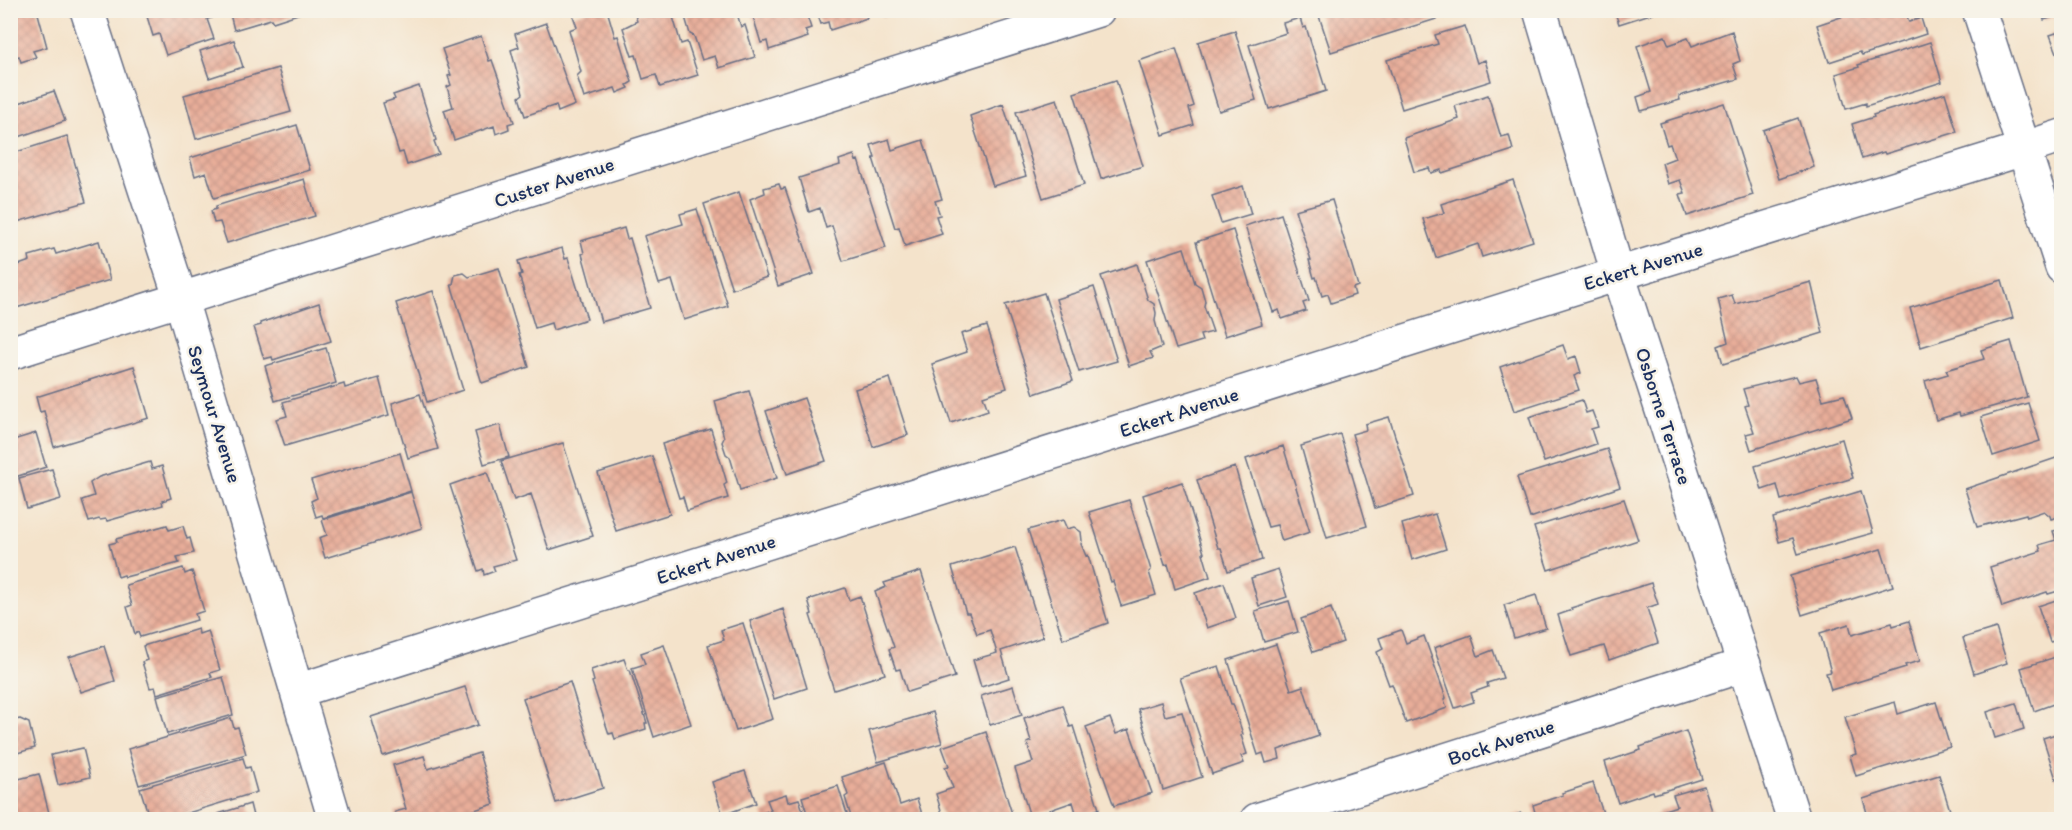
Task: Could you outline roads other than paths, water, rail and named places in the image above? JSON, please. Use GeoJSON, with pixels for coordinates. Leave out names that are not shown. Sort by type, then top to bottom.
{"type":"FeatureCollection","features":[{"type":"Feature","properties":{"kind":"street","name":"Seymour Avenue"},"geometry":{"type":"LineString","coordinates":[[87,10],[181,300],[335,819]]}},
{"type":"Feature","properties":{"kind":"street","name":"Custer Avenue"},"geometry":{"type":"LineString","coordinates":[[10,353],[1098,10]]}},
{"type":"Feature","properties":{"kind":"street","name":"Osborne Terrace"},"geometry":{"type":"LineString","coordinates":[[1540,10],[1618,274],[1794,819]]}},
{"type":"Feature","properties":{"kind":"street"},"geometry":{"type":"LineString","coordinates":[[1979,10],[2061,267]]}},
{"type":"Feature","properties":{"kind":"street","name":"Eckert Avenue"},"geometry":{"type":"LineString","coordinates":[[297,691],[2061,136]]}},
{"type":"Feature","properties":{"kind":"street","name":"Bock Avenue"},"geometry":{"type":"LineString","coordinates":[[1257,819],[1744,664]]}}]}
